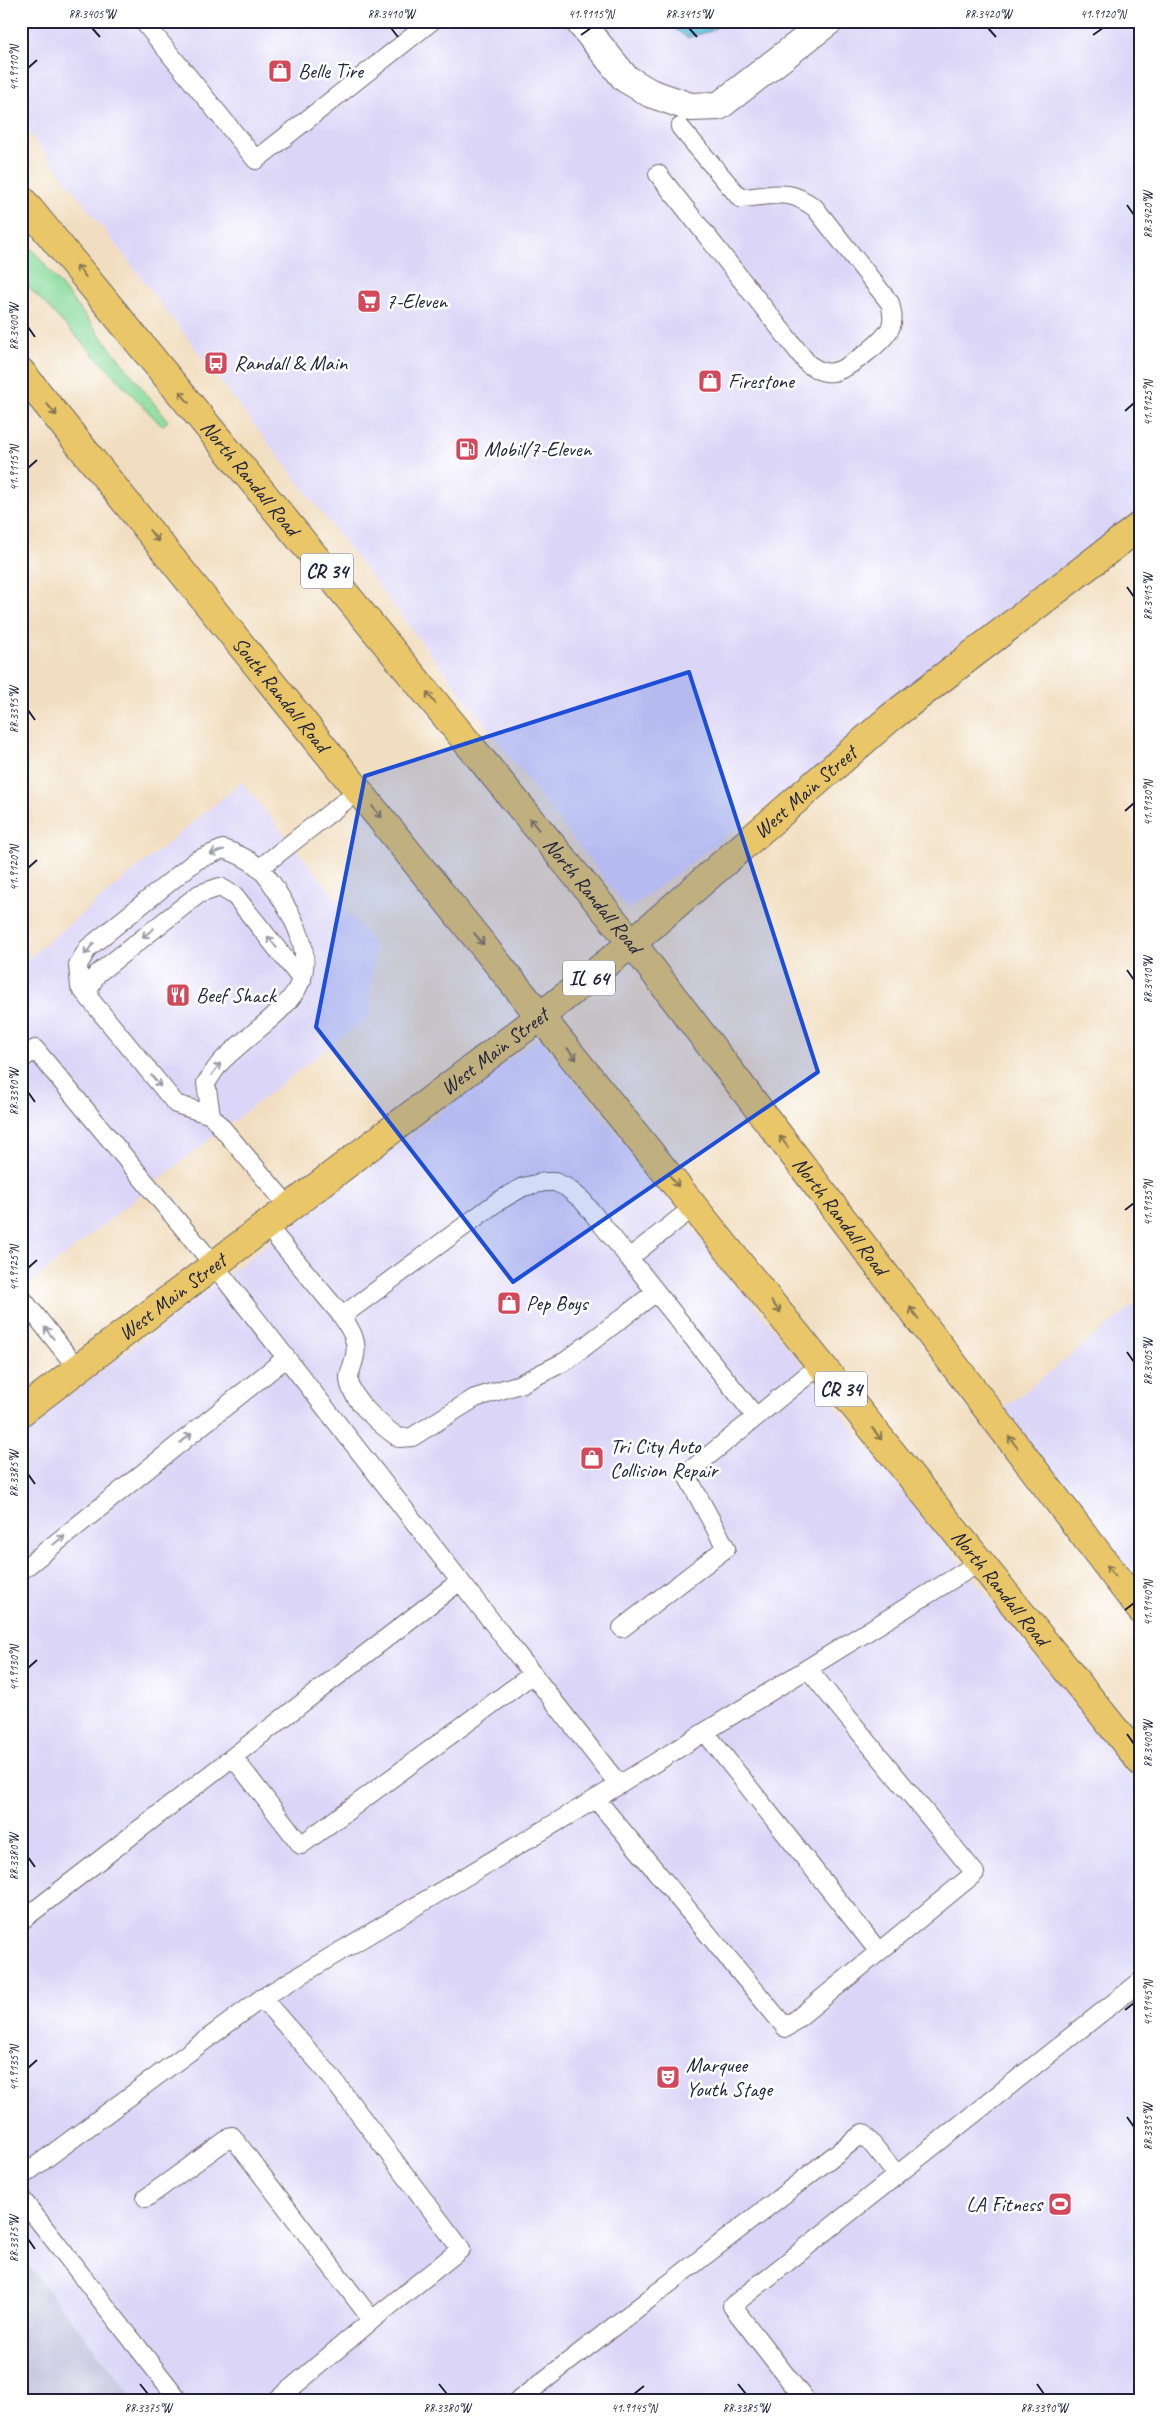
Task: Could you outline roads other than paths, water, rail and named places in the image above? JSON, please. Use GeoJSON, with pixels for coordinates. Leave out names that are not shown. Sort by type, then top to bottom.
{"type":"FeatureCollection","features":[{"type":"Feature","properties":{"kind":"main road","name":"North Randall Road"},"geometry":{"type":"LineString","coordinates":[[21,199],[632,943],[1141,1610]]}},
{"type":"Feature","properties":{"kind":"main road","name":"South Randall Road"},"geometry":{"type":"LineString","coordinates":[[21,372],[542,1016]]}},
{"type":"Feature","properties":{"kind":"main road","name":"West Main Street"},"geometry":{"type":"LineString","coordinates":[[21,1412],[542,1016],[632,943],[890,718],[1141,525]]}},
{"type":"Feature","properties":{"kind":"main road","name":"North Randall Road"},"geometry":{"type":"LineString","coordinates":[[542,1016],[1141,1762]]}},
{"type":"Feature","properties":{"kind":"street"},"geometry":{"type":"LineString","coordinates":[[579,21],[625,78],[650,93],[690,106],[720,106],[829,21]]}},
{"type":"Feature","properties":{"kind":"lane"},"geometry":{"type":"LineString","coordinates":[[143,21],[256,160],[432,21]]}},
{"type":"Feature","properties":{"kind":"lane"},"geometry":{"type":"LineString","coordinates":[[658,174],[808,364],[820,372],[832,373],[846,368],[880,341],[891,329],[893,316],[890,303],[815,208],[800,197],[789,194],[740,198],[680,127]]}},
{"type":"Feature","properties":{"kind":"lane"},"geometry":{"type":"LineString","coordinates":[[261,867],[359,790]]}},
{"type":"Feature","properties":{"kind":"lane"},"geometry":{"type":"LineString","coordinates":[[211,1115],[176,1104],[80,987],[78,965],[88,948],[197,860],[223,848],[242,854],[261,867],[299,929],[305,957],[302,980],[288,1004],[223,1060],[206,1083],[211,1115],[290,1208]]}},
{"type":"Feature","properties":{"kind":"lane"},"geometry":{"type":"LineString","coordinates":[[90,999],[89,988],[97,974],[198,894],[220,887],[235,896],[302,980]]}},
{"type":"Feature","properties":{"kind":"lane"},"geometry":{"type":"LineString","coordinates":[[21,1060],[35,1049],[214,1266],[619,1784]]}},
{"type":"Feature","properties":{"kind":"lane"},"geometry":{"type":"LineString","coordinates":[[342,1316],[497,1202],[522,1187],[555,1182],[574,1191],[756,1417]]}},
{"type":"Feature","properties":{"kind":"lane"},"geometry":{"type":"LineString","coordinates":[[629,1258],[695,1206]]}},
{"type":"Feature","properties":{"kind":"lane"},"geometry":{"type":"LineString","coordinates":[[267,1226],[342,1316],[354,1335],[356,1355],[349,1378],[352,1390],[360,1403],[387,1430],[399,1438],[412,1437],[475,1398],[520,1384],[566,1361],[656,1292]]}},
{"type":"Feature","properties":{"kind":"lane"},"geometry":{"type":"LineString","coordinates":[[21,1297],[78,1370]]}},
{"type":"Feature","properties":{"kind":"lane"},"geometry":{"type":"LineString","coordinates":[[21,1571],[286,1358]]}},
{"type":"Feature","properties":{"kind":"lane"},"geometry":{"type":"LineString","coordinates":[[622,1628],[726,1548],[686,1474],[822,1364]]}},
{"type":"Feature","properties":{"kind":"lane"},"geometry":{"type":"LineString","coordinates":[[21,2177],[262,1998],[596,1798],[980,1562]]}},
{"type":"Feature","properties":{"kind":"lane"},"geometry":{"type":"LineString","coordinates":[[21,1921],[460,1581]]}},
{"type":"Feature","properties":{"kind":"lane"},"geometry":{"type":"LineString","coordinates":[[596,1798],[786,2028],[975,1873],[808,1668]]}},
{"type":"Feature","properties":{"kind":"lane"},"geometry":{"type":"LineString","coordinates":[[233,1757],[301,1846],[533,1674]]}},
{"type":"Feature","properties":{"kind":"lane"},"geometry":{"type":"LineString","coordinates":[[704,1732],[879,1952]]}},
{"type":"Feature","properties":{"kind":"lane"},"geometry":{"type":"LineString","coordinates":[[805,2400],[732,2306],[1141,1981]]}},
{"type":"Feature","properties":{"kind":"lane"},"geometry":{"type":"LineString","coordinates":[[262,1998],[328,2074],[462,2249],[372,2320],[277,2400]]}},
{"type":"Feature","properties":{"kind":"lane"},"geometry":{"type":"LineString","coordinates":[[519,2400],[863,2133],[897,2175]]}},
{"type":"Feature","properties":{"kind":"lane"},"geometry":{"type":"LineString","coordinates":[[146,2198],[232,2136],[372,2320]]}},
{"type":"Feature","properties":{"kind":"lane"},"geometry":{"type":"LineString","coordinates":[[21,2198],[179,2400]]}},
{"type":"Feature","properties":{"kind":"water"},"geometry":{"type":"Polygon","coordinates":[[[665,21],[725,21],[711,31],[687,38],[665,21]]]}},
{"type":"Feature","properties":{"kind":"place","name":"Belle Tire"},"geometry":{"type":"Point","coordinates":[280,71]}},
{"type":"Feature","properties":{"kind":"place","name":"7-Eleven"},"geometry":{"type":"Point","coordinates":[369,301]}},
{"type":"Feature","properties":{"kind":"place","name":"Randall & Main"},"geometry":{"type":"Point","coordinates":[216,363]}},
{"type":"Feature","properties":{"kind":"place","name":"Firestone"},"geometry":{"type":"Point","coordinates":[710,381]}},
{"type":"Feature","properties":{"kind":"place","name":"Mobil/7-Eleven"},"geometry":{"type":"Point","coordinates":[467,449]}},
{"type":"Feature","properties":{"kind":"place","name":"Beef Shack"},"geometry":{"type":"Point","coordinates":[178,995]}},
{"type":"Feature","properties":{"kind":"place","name":"Pep Boys"},"geometry":{"type":"Point","coordinates":[509,1303]}},
{"type":"Feature","properties":{"kind":"place","name":"Tri City Auto Collision Repair"},"geometry":{"type":"Point","coordinates":[592,1458]}},
{"type":"Feature","properties":{"kind":"place","name":"Marquee Youth Stage"},"geometry":{"type":"Point","coordinates":[668,2077]}},
{"type":"Feature","properties":{"kind":"place","name":"LA Fitness"},"geometry":{"type":"Point","coordinates":[1060,2204]}}]}
